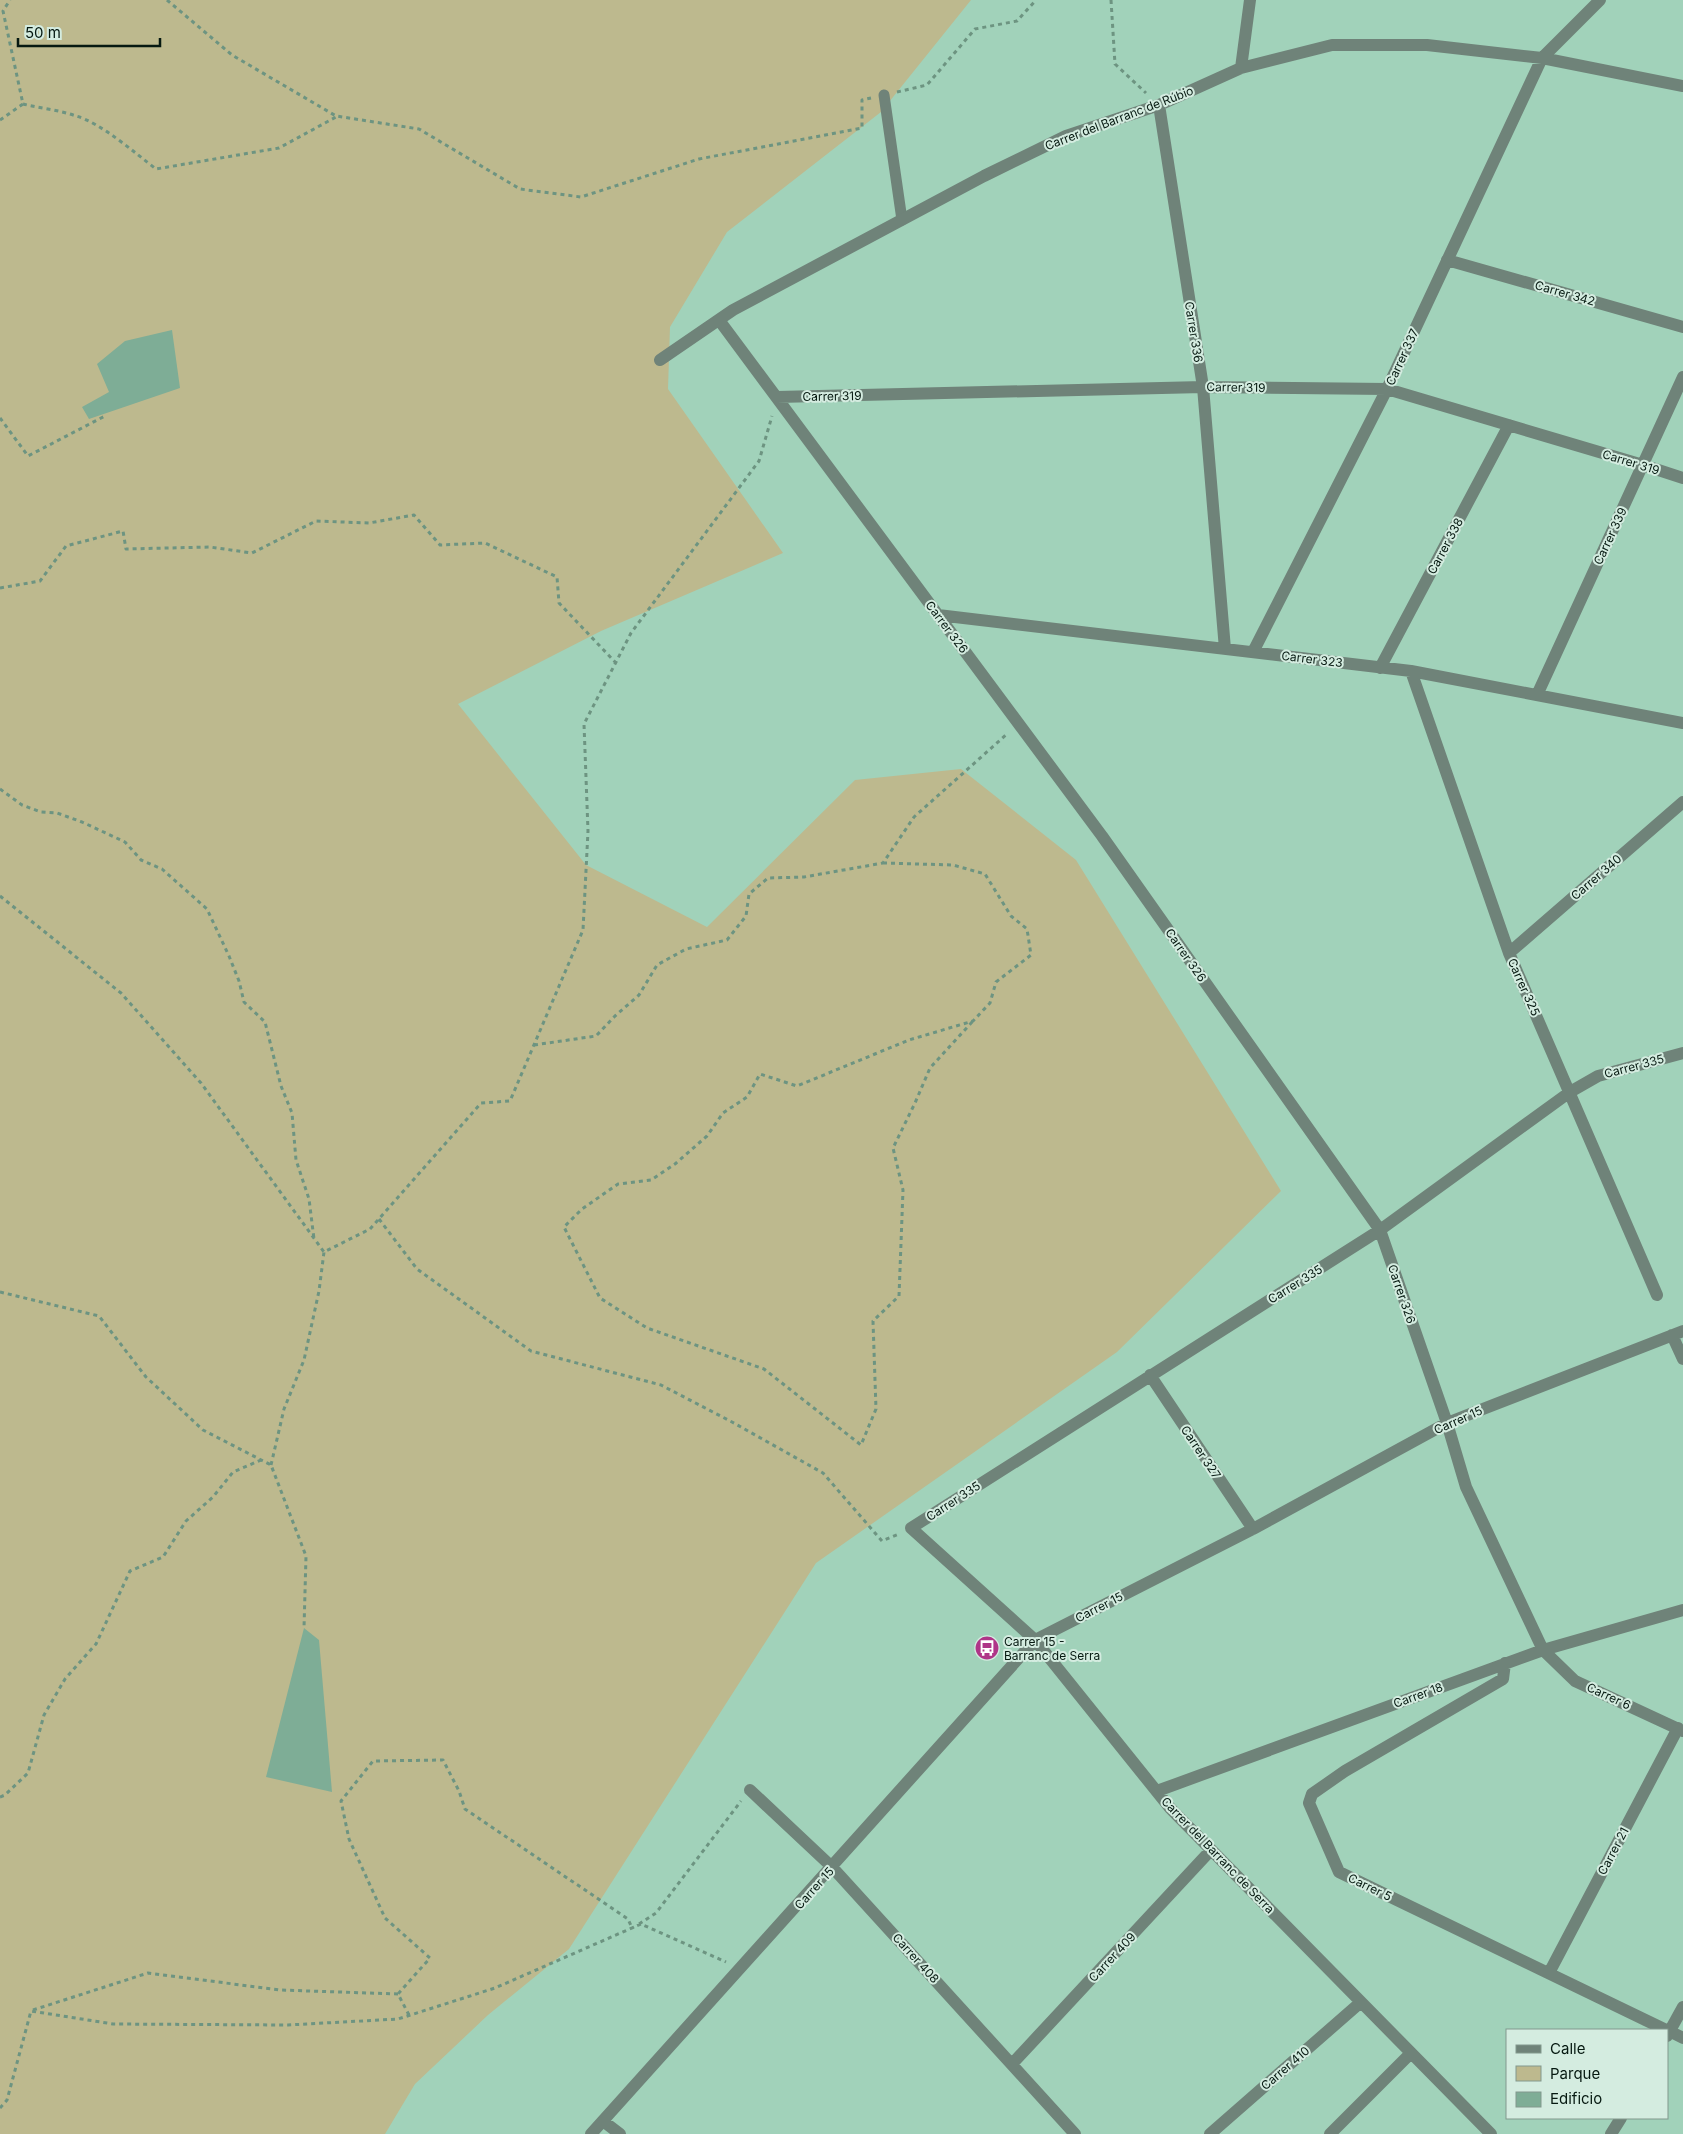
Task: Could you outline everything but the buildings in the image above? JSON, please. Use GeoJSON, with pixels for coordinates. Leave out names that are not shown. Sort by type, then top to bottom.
{"type":"FeatureCollection","features":[{"type":"Feature","properties":{"kind":"street"},"geometry":{"type":"LineString","coordinates":[[1241,68],[1250,0]]}},
{"type":"Feature","properties":{"kind":"street","name":"Carrer 337"},"geometry":{"type":"LineString","coordinates":[[1253,652],[1387,389],[1542,58],[1600,0]]}},
{"type":"Feature","properties":{"kind":"street","name":"Carrer del Barranc de Rúbio"},"geometry":{"type":"LineString","coordinates":[[660,360],[733,310],[984,176],[1066,136],[1159,105],[1241,68],[1332,46],[1426,45],[1542,58],[1683,86]]}},
{"type":"Feature","properties":{"kind":"street","name":"Carrer 336"},"geometry":{"type":"LineString","coordinates":[[1159,105],[1203,387],[1225,649]]}},
{"type":"Feature","properties":{"kind":"street","name":"Carrer 342"},"geometry":{"type":"LineString","coordinates":[[1447,260],[1683,327]]}},
{"type":"Feature","properties":{"kind":"street","name":"Carrer 326"},"geometry":{"type":"LineString","coordinates":[[719,320],[1102,836],[1380,1230],[1447,1423],[1466,1487],[1543,1650]]}},
{"type":"Feature","properties":{"kind":"street","name":"Carrer 339"},"geometry":{"type":"LineString","coordinates":[[1537,695],[1683,377]]}},
{"type":"Feature","properties":{"kind":"street","name":"Carrer 319"},"geometry":{"type":"LineString","coordinates":[[777,398],[1203,387],[1387,389],[1683,478]]}},
{"type":"Feature","properties":{"kind":"street","name":"Carrer 338"},"geometry":{"type":"LineString","coordinates":[[1380,668],[1509,425]]}},
{"type":"Feature","properties":{"kind":"street","name":"Carrer 323"},"geometry":{"type":"LineString","coordinates":[[938,615],[1411,671],[1683,723]]}},
{"type":"Feature","properties":{"kind":"street","name":"Carrer 325"},"geometry":{"type":"LineString","coordinates":[[1411,671],[1509,953],[1658,1295]]}},
{"type":"Feature","properties":{"kind":"street","name":"Carrer 340"},"geometry":{"type":"LineString","coordinates":[[1509,953],[1683,802]]}},
{"type":"Feature","properties":{"kind":"street","name":"Carrer 335"},"geometry":{"type":"LineString","coordinates":[[911,1528],[1380,1230],[1570,1092],[1598,1076],[1683,1053]]}},
{"type":"Feature","properties":{"kind":"street"},"geometry":{"type":"LineString","coordinates":[[1678,1333],[1683,1359]]}},
{"type":"Feature","properties":{"kind":"street","name":"Carrer 15"},"geometry":{"type":"LineString","coordinates":[[591,2134],[1036,1640],[1253,1529],[1447,1423],[1678,1333]]}},
{"type":"Feature","properties":{"kind":"street","name":"Carrer 327"},"geometry":{"type":"LineString","coordinates":[[1150,1375],[1253,1529]]}},
{"type":"Feature","properties":{"kind":"street","name":"Carrer del Barranc de Serra"},"geometry":{"type":"LineString","coordinates":[[911,1528],[1036,1640],[1170,1808],[1410,2054],[1491,2134]]}},
{"type":"Feature","properties":{"kind":"street","name":"Carrer 18"},"geometry":{"type":"LineString","coordinates":[[1157,1791],[1505,1663],[1543,1650],[1683,1610]]}},
{"type":"Feature","properties":{"kind":"street","name":"Carrer 6"},"geometry":{"type":"LineString","coordinates":[[1543,1650],[1575,1681],[1680,1730]]}},
{"type":"Feature","properties":{"kind":"street","name":"Carrer 5"},"geometry":{"type":"LineString","coordinates":[[1505,1663],[1503,1679],[1345,1771],[1312,1794],[1309,1803],[1339,1872],[1661,2029]]}},
{"type":"Feature","properties":{"kind":"street","name":"Carrer 21"},"geometry":{"type":"LineString","coordinates":[[1549,1974],[1680,1730]]}},
{"type":"Feature","properties":{"kind":"street","name":"Carrer 408"},"geometry":{"type":"LineString","coordinates":[[750,1790],[832,1867],[1075,2134]]}},
{"type":"Feature","properties":{"kind":"street","name":"Carrer 409"},"geometry":{"type":"LineString","coordinates":[[1012,2064],[1212,1850]]}},
{"type":"Feature","properties":{"kind":"street","name":"Carrer 410"},"geometry":{"type":"LineString","coordinates":[[1210,2134],[1361,2002]]}},
{"type":"Feature","properties":{"kind":"street"},"geometry":{"type":"LineString","coordinates":[[1668,2030],[1683,2007]]}},
{"type":"Feature","properties":{"kind":"street","name":"Carrer 5"},"geometry":{"type":"LineString","coordinates":[[1668,2032],[1683,2038]]}},
{"type":"Feature","properties":{"kind":"street"},"geometry":{"type":"LineString","coordinates":[[1330,2134],[1410,2054]]}},
{"type":"Feature","properties":{"kind":"street"},"geometry":{"type":"LineString","coordinates":[[1611,2134],[1620,2119]]}},
{"type":"Feature","properties":{"kind":"street"},"geometry":{"type":"LineString","coordinates":[[602,2121],[620,2134]]}},
{"type":"Feature","properties":{"kind":"lane"},"geometry":{"type":"LineString","coordinates":[[884,95],[902,220]]}},
{"type":"Feature","properties":{"kind":"path"},"geometry":{"type":"LineString","coordinates":[[10,0],[3,11],[23,104]]}},
{"type":"Feature","properties":{"kind":"path"},"geometry":{"type":"LineString","coordinates":[[167,0],[232,55],[336,116],[418,129],[520,189],[581,197],[699,159],[862,128],[862,100],[927,85],[975,29],[1017,21],[1036,0]]}},
{"type":"Feature","properties":{"kind":"path"},"geometry":{"type":"LineString","coordinates":[[1111,0],[1115,64],[1159,105]]}},
{"type":"Feature","properties":{"kind":"path"},"geometry":{"type":"LineString","coordinates":[[0,120],[23,104],[76,116],[88,121],[156,169],[279,148],[336,116]]}},
{"type":"Feature","properties":{"kind":"path"},"geometry":{"type":"LineString","coordinates":[[324,1252],[370,1228],[480,1104],[510,1101],[583,930],[588,831],[584,724],[631,633],[759,461],[777,398]]}},
{"type":"Feature","properties":{"kind":"path"},"geometry":{"type":"LineString","coordinates":[[0,418],[28,456],[105,416]]}},
{"type":"Feature","properties":{"kind":"path"},"geometry":{"type":"LineString","coordinates":[[0,588],[40,580],[66,546],[123,531],[126,549],[210,547],[252,553],[316,521],[370,523],[414,515],[440,545],[485,544],[556,577],[560,602],[616,663]]}},
{"type":"Feature","properties":{"kind":"path"},"geometry":{"type":"LineString","coordinates":[[883,863],[914,817],[1018,723]]}},
{"type":"Feature","properties":{"kind":"path"},"geometry":{"type":"LineString","coordinates":[[0,789],[22,806],[41,812],[57,813],[125,842],[141,860],[162,870],[207,909],[239,981],[244,1002],[265,1022],[280,1086],[292,1113],[296,1160],[309,1199],[314,1239]]}},
{"type":"Feature","properties":{"kind":"path"},"geometry":{"type":"LineString","coordinates":[[534,1045],[596,1036],[614,1016],[638,995],[657,965],[686,949],[727,940],[746,916],[749,894],[768,878],[804,877],[883,863],[953,865],[985,874],[1011,916],[1027,929],[1031,955],[996,982],[990,1003],[930,1068],[892,1148],[903,1190],[899,1296],[873,1321],[876,1409],[860,1445],[764,1369],[646,1328],[600,1298],[564,1227],[582,1210],[618,1184],[651,1180],[675,1164],[708,1136],[723,1113],[747,1097],[760,1074],[797,1086],[909,1040],[973,1021]]}},
{"type":"Feature","properties":{"kind":"path"},"geometry":{"type":"LineString","coordinates":[[0,896],[121,993],[201,1083],[324,1252],[319,1291],[304,1360],[284,1409],[271,1465],[306,1556],[304,1628]]}},
{"type":"Feature","properties":{"kind":"path"},"geometry":{"type":"LineString","coordinates":[[379,1218],[417,1269],[531,1351],[661,1385],[823,1472],[882,1541],[911,1528]]}},
{"type":"Feature","properties":{"kind":"path"},"geometry":{"type":"LineString","coordinates":[[0,1292],[99,1316],[146,1377],[203,1430],[271,1465]]}},
{"type":"Feature","properties":{"kind":"path"},"geometry":{"type":"LineString","coordinates":[[0,1797],[5,1795],[28,1773],[44,1715],[65,1680],[96,1644],[130,1572],[162,1557],[186,1521],[213,1497],[233,1472],[262,1460]]}},
{"type":"Feature","properties":{"kind":"path"},"geometry":{"type":"LineString","coordinates":[[398,1994],[430,1958],[385,1918],[349,1839],[341,1802],[373,1761],[443,1760],[459,1791],[465,1809],[628,1919],[632,1928]]}},
{"type":"Feature","properties":{"kind":"path"},"geometry":{"type":"LineString","coordinates":[[632,1928],[656,1913],[750,1790]]}},
{"type":"Feature","properties":{"kind":"path"},"geometry":{"type":"LineString","coordinates":[[31,2011],[113,2024],[288,2025],[398,2019],[495,1988],[641,1924],[740,1969]]}},
{"type":"Feature","properties":{"kind":"path"},"geometry":{"type":"LineString","coordinates":[[31,2011],[148,1973],[280,1990],[398,1994]]}},
{"type":"Feature","properties":{"kind":"path"},"geometry":{"type":"LineString","coordinates":[[398,1994],[409,2015]]}},
{"type":"Feature","properties":{"kind":"path"},"geometry":{"type":"LineString","coordinates":[[0,2108],[7,2100],[31,2011]]}},
{"type":"Feature","properties":{"kind":"green space"},"geometry":{"type":"Polygon","coordinates":[[[0,0],[971,0],[881,112],[727,232],[670,327],[668,389],[783,553],[601,631],[458,704],[586,865],[707,927],[855,780],[961,769],[1076,860],[1281,1191],[1117,1352],[816,1563],[569,1949],[488,2015],[415,2084],[385,2134],[0,2134],[0,0]]]}},
{"type":"Feature","properties":{"kind":"place","name":"Carrer 15 - Barranc de Serra"},"geometry":{"type":"Point","coordinates":[987,1648]}}]}
